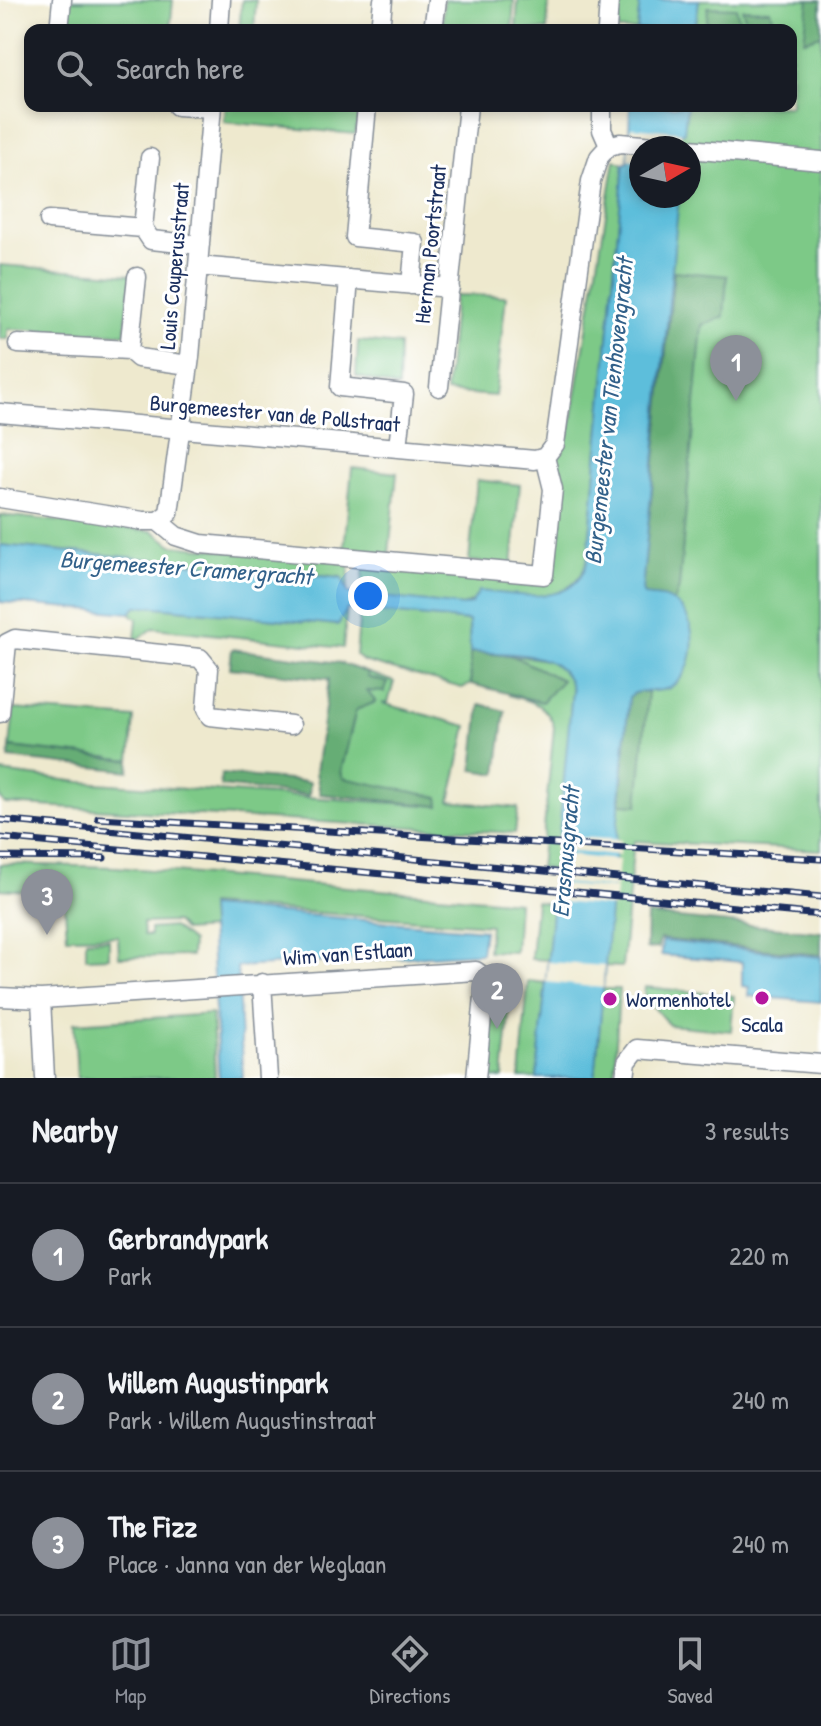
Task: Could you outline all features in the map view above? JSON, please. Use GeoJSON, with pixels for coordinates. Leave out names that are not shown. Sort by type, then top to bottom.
{"type":"FeatureCollection","features":[{"type":"Feature","properties":{"kind":"street"},"geometry":{"type":"LineString","coordinates":[[60,24],[62,0]]}},
{"type":"Feature","properties":{"kind":"street"},"geometry":{"type":"LineString","coordinates":[[219,24],[221,0]]}},
{"type":"Feature","properties":{"kind":"street"},"geometry":{"type":"LineString","coordinates":[[381,24],[383,0]]}},
{"type":"Feature","properties":{"kind":"street"},"geometry":{"type":"LineString","coordinates":[[434,24],[437,0]]}},
{"type":"Feature","properties":{"kind":"street"},"geometry":{"type":"LineString","coordinates":[[607,24],[609,0]]}},
{"type":"Feature","properties":{"kind":"street","name":"Louis Couperusstraat"},"geometry":{"type":"LineString","coordinates":[[181,430],[212,112]]}},
{"type":"Feature","properties":{"kind":"street"},"geometry":{"type":"LineString","coordinates":[[366,112],[355,237],[415,243],[411,285]]}},
{"type":"Feature","properties":{"kind":"street","name":"Herman Poortstraat"},"geometry":{"type":"LineString","coordinates":[[439,387],[467,112]]}},
{"type":"Feature","properties":{"kind":"street"},"geometry":{"type":"LineString","coordinates":[[602,112],[602,130],[609,146]]}},
{"type":"Feature","properties":{"kind":"street"},"geometry":{"type":"LineString","coordinates":[[0,498],[158,521],[176,536],[201,544],[544,575],[553,489],[545,457],[555,444],[591,181],[599,157],[609,146],[629,143]]}},
{"type":"Feature","properties":{"kind":"street"},"geometry":{"type":"LineString","coordinates":[[701,150],[821,161]]}},
{"type":"Feature","properties":{"kind":"street"},"geometry":{"type":"LineString","coordinates":[[150,158],[143,228],[151,240],[200,245]]}},
{"type":"Feature","properties":{"kind":"street"},"geometry":{"type":"LineString","coordinates":[[49,220],[143,228]]}},
{"type":"Feature","properties":{"kind":"street"},"geometry":{"type":"LineString","coordinates":[[198,266],[450,288]]}},
{"type":"Feature","properties":{"kind":"street"},"geometry":{"type":"LineString","coordinates":[[129,350],[137,277]]}},
{"type":"Feature","properties":{"kind":"street"},"geometry":{"type":"LineString","coordinates":[[349,279],[340,387],[404,394],[398,447]]}},
{"type":"Feature","properties":{"kind":"street"},"geometry":{"type":"LineString","coordinates":[[18,344],[129,350],[138,358],[189,365]]}},
{"type":"Feature","properties":{"kind":"street","name":"Burgemeester van de Pollstraat"},"geometry":{"type":"LineString","coordinates":[[0,413],[535,460],[545,457]]}},
{"type":"Feature","properties":{"kind":"street"},"geometry":{"type":"LineString","coordinates":[[158,521],[169,513],[173,499],[181,430]]}},
{"type":"Feature","properties":{"kind":"street"},"geometry":{"type":"LineString","coordinates":[[0,713],[7,643],[15,639],[200,658],[209,669],[207,714],[291,725]]}},
{"type":"Feature","properties":{"kind":"street","name":"Wim van Estlaan"},"geometry":{"type":"LineString","coordinates":[[0,997],[41,999],[467,970],[483,976],[476,1078]]}},
{"type":"Feature","properties":{"kind":"street"},"geometry":{"type":"LineString","coordinates":[[262,983],[268,1078]]}},
{"type":"Feature","properties":{"kind":"street"},"geometry":{"type":"LineString","coordinates":[[41,999],[45,1078]]}},
{"type":"Feature","properties":{"kind":"street"},"geometry":{"type":"LineString","coordinates":[[625,1078],[631,1053],[637,1049],[821,1064]]}},
{"type":"Feature","properties":{"kind":"green space"},"geometry":{"type":"Polygon","coordinates":[[[69,0],[173,0],[171,24],[69,24],[69,0]]]}},
{"type":"Feature","properties":{"kind":"green space"},"geometry":{"type":"Polygon","coordinates":[[[242,0],[256,0],[254,24],[240,24],[242,0]]]}},
{"type":"Feature","properties":{"kind":"green space"},"geometry":{"type":"Polygon","coordinates":[[[444,0],[514,0],[512,24],[442,24],[444,0]]]}},
{"type":"Feature","properties":{"kind":"green space"},"geometry":{"type":"Polygon","coordinates":[[[518,0],[549,0],[547,24],[516,24],[518,0]]]}},
{"type":"Feature","properties":{"kind":"green space"},"geometry":{"type":"Polygon","coordinates":[[[620,0],[640,0],[638,24],[618,24],[620,0]]]}},
{"type":"Feature","properties":{"kind":"green space"},"geometry":{"type":"Polygon","coordinates":[[[688,0],[821,0],[821,850],[634,841],[622,967],[604,966],[669,208],[701,208],[701,136],[676,136],[678,112],[797,112],[797,24],[686,24],[688,0]]]}},
{"type":"Feature","properties":{"kind":"green space"},"geometry":{"type":"Polygon","coordinates":[[[809,0],[821,0],[821,35],[804,40],[809,0]]]}},
{"type":"Feature","properties":{"kind":"green space"},"geometry":{"type":"Polygon","coordinates":[[[708,7],[736,8],[740,24],[707,24],[708,7]]]}},
{"type":"Feature","properties":{"kind":"green space"},"geometry":{"type":"Polygon","coordinates":[[[742,9],[770,10],[776,24],[748,24],[742,9]]]}},
{"type":"Feature","properties":{"kind":"green space"},"geometry":{"type":"Polygon","coordinates":[[[225,112],[360,112],[355,134],[224,122],[225,112]]]}},
{"type":"Feature","properties":{"kind":"green space"},"geometry":{"type":"Polygon","coordinates":[[[615,160],[624,164],[588,557],[582,573],[572,585],[542,597],[474,600],[463,606],[361,595],[364,564],[550,580],[560,484],[556,452],[570,432],[615,160]]]}},
{"type":"Feature","properties":{"kind":"green space"},"geometry":{"type":"Polygon","coordinates":[[[0,265],[131,275],[125,334],[8,329],[8,339],[0,339],[0,265]]]}},
{"type":"Feature","properties":{"kind":"green space"},"geometry":{"type":"Polygon","coordinates":[[[674,271],[727,276],[724,317],[702,325],[679,588],[674,602],[644,595],[642,590],[674,271]]]}},
{"type":"Feature","properties":{"kind":"green space"},"geometry":{"type":"Polygon","coordinates":[[[455,295],[506,296],[495,396],[446,392],[455,295]]]}},
{"type":"Feature","properties":{"kind":"green space"},"geometry":{"type":"Polygon","coordinates":[[[358,341],[399,345],[398,388],[356,376],[358,341]]]}},
{"type":"Feature","properties":{"kind":"green space"},"geometry":{"type":"Polygon","coordinates":[[[352,468],[397,473],[389,554],[344,549],[352,468]]]}},
{"type":"Feature","properties":{"kind":"green space"},"geometry":{"type":"Polygon","coordinates":[[[477,480],[520,485],[512,565],[469,561],[477,480]]]}},
{"type":"Feature","properties":{"kind":"green space"},"geometry":{"type":"Polygon","coordinates":[[[0,515],[153,531],[172,545],[350,562],[347,593],[342,577],[0,545],[0,515]]]}},
{"type":"Feature","properties":{"kind":"green space"},"geometry":{"type":"Polygon","coordinates":[[[136,607],[337,625],[347,609],[343,648],[154,628],[135,641],[137,619],[130,613],[136,607]]]}},
{"type":"Feature","properties":{"kind":"green space"},"geometry":{"type":"Polygon","coordinates":[[[360,610],[469,621],[471,684],[462,688],[363,661],[356,655],[360,610]]]}},
{"type":"Feature","properties":{"kind":"green space"},"geometry":{"type":"Polygon","coordinates":[[[232,649],[340,663],[368,673],[367,677],[388,683],[384,692],[367,691],[376,702],[356,710],[341,771],[343,778],[438,797],[439,806],[320,794],[316,772],[329,679],[230,668],[232,649]]]}},
{"type":"Feature","properties":{"kind":"green space"},"geometry":{"type":"Polygon","coordinates":[[[470,652],[513,656],[562,680],[542,702],[471,684],[470,652]]]}},
{"type":"Feature","properties":{"kind":"green space"},"geometry":{"type":"Polygon","coordinates":[[[513,656],[542,659],[558,666],[569,679],[572,690],[558,870],[540,868],[554,727],[542,708],[508,695],[542,702],[561,680],[513,656]]]}},
{"type":"Feature","properties":{"kind":"green space"},"geometry":{"type":"Polygon","coordinates":[[[368,673],[394,682],[388,703],[382,703],[467,726],[450,801],[518,808],[515,833],[5,804],[0,798],[0,772],[81,782],[439,806],[437,797],[343,779],[341,772],[356,710],[366,691],[387,683],[367,677],[368,673]]]}},
{"type":"Feature","properties":{"kind":"green space"},"geometry":{"type":"Polygon","coordinates":[[[635,692],[648,692],[638,805],[620,804],[629,697],[635,692]]]}},
{"type":"Feature","properties":{"kind":"green space"},"geometry":{"type":"Polygon","coordinates":[[[480,704],[505,711],[497,774],[473,770],[480,704]]]}},
{"type":"Feature","properties":{"kind":"green space"},"geometry":{"type":"Polygon","coordinates":[[[14,709],[134,718],[130,760],[10,747],[14,709]]]}},
{"type":"Feature","properties":{"kind":"green space"},"geometry":{"type":"Polygon","coordinates":[[[10,747],[130,760],[129,771],[9,758],[10,747]]]}},
{"type":"Feature","properties":{"kind":"green space"},"geometry":{"type":"Polygon","coordinates":[[[221,774],[310,782],[309,795],[220,786],[221,774]]]}},
{"type":"Feature","properties":{"kind":"green space"},"geometry":{"type":"Polygon","coordinates":[[[0,864],[116,867],[518,902],[515,952],[488,951],[490,925],[209,905],[211,929],[184,931],[176,922],[143,923],[144,935],[150,935],[150,929],[173,927],[192,942],[191,956],[119,957],[118,936],[67,937],[64,894],[0,889],[0,864]]]}},
{"type":"Feature","properties":{"kind":"green space"},"geometry":{"type":"Polygon","coordinates":[[[536,901],[553,905],[548,960],[531,959],[536,901]]]}},
{"type":"Feature","properties":{"kind":"green space"},"geometry":{"type":"Polygon","coordinates":[[[647,915],[821,932],[821,955],[660,939],[658,948],[646,949],[647,915]]]}},
{"type":"Feature","properties":{"kind":"green space"},"geometry":{"type":"Polygon","coordinates":[[[109,939],[109,957],[86,958],[86,940],[109,939]]]}},
{"type":"Feature","properties":{"kind":"green space"},"geometry":{"type":"Polygon","coordinates":[[[491,978],[512,979],[503,1078],[481,1078],[491,978]]]}},
{"type":"Feature","properties":{"kind":"green space"},"geometry":{"type":"Polygon","coordinates":[[[528,981],[546,983],[537,1078],[520,1078],[528,981]]]}},
{"type":"Feature","properties":{"kind":"green space"},"geometry":{"type":"Polygon","coordinates":[[[645,987],[734,996],[731,1031],[669,1025],[644,996],[645,987]]]}},
{"type":"Feature","properties":{"kind":"green space"},"geometry":{"type":"Polygon","coordinates":[[[603,989],[619,989],[614,1078],[595,1078],[603,989]]]}},
{"type":"Feature","properties":{"kind":"green space"},"geometry":{"type":"Polygon","coordinates":[[[212,1014],[215,1078],[77,1078],[74,1023],[212,1014]]]}},
{"type":"Feature","properties":{"kind":"water"},"geometry":{"type":"Polygon","coordinates":[[[640,0],[699,0],[696,24],[638,24],[640,0]]]}},
{"type":"Feature","properties":{"kind":"water"},"geometry":{"type":"Polygon","coordinates":[[[630,112],[686,112],[684,132],[673,136],[629,136],[629,208],[678,208],[642,590],[644,595],[667,599],[683,610],[689,620],[692,646],[686,671],[679,681],[664,690],[637,692],[629,697],[595,1078],[537,1078],[572,690],[557,666],[531,656],[470,652],[469,621],[347,609],[338,625],[147,606],[136,607],[130,613],[0,602],[0,545],[342,578],[348,593],[463,606],[471,604],[479,591],[544,595],[573,585],[582,574],[588,557],[624,164],[628,162],[630,112]]]}},
{"type":"Feature","properties":{"kind":"water"},"geometry":{"type":"Polygon","coordinates":[[[209,907],[484,930],[481,953],[237,967],[243,1078],[219,1078],[209,907]]]}},
{"type":"Feature","properties":{"kind":"water"},"geometry":{"type":"Polygon","coordinates":[[[662,941],[821,957],[821,1002],[748,996],[749,987],[742,986],[742,962],[661,955],[662,941]]]}},
{"type":"Feature","properties":{"kind":"pier"},"geometry":{"type":"Polygon","coordinates":[[[631,127],[681,132],[681,136],[630,136],[631,127]]]}},
{"type":"Feature","properties":{"kind":"pier"},"geometry":{"type":"Polygon","coordinates":[[[556,836],[621,840],[619,855],[555,851],[556,836]]]}},
{"type":"Feature","properties":{"kind":"pier"},"geometry":{"type":"Polygon","coordinates":[[[555,854],[619,860],[616,888],[552,882],[555,854]]]}},
{"type":"Feature","properties":{"kind":"pier"},"geometry":{"type":"Polygon","coordinates":[[[552,884],[616,889],[614,907],[550,901],[552,884]]]}},
{"type":"Feature","properties":{"kind":"pier"},"geometry":{"type":"Polygon","coordinates":[[[548,962],[604,966],[603,988],[546,982],[548,962]]]}},
{"type":"Feature","properties":{"kind":"railway"},"geometry":{"type":"LineString","coordinates":[[98,818],[821,859]]}},
{"type":"Feature","properties":{"kind":"railway"},"geometry":{"type":"LineString","coordinates":[[0,820],[821,897]]}},
{"type":"Feature","properties":{"kind":"railway"},"geometry":{"type":"LineString","coordinates":[[0,838],[821,915]]}},
{"type":"Feature","properties":{"kind":"railway"},"geometry":{"type":"LineString","coordinates":[[0,857],[104,858]]}},
{"type":"Feature","properties":{"kind":"place","name":"Gerbrandypark"},"geometry":{"type":"Point","coordinates":[736,401]}},
{"type":"Feature","properties":{"kind":"place","name":"The Fizz"},"geometry":{"type":"Point","coordinates":[47,935]}},
{"type":"Feature","properties":{"kind":"place","name":"Scala"},"geometry":{"type":"Point","coordinates":[762,998]}},
{"type":"Feature","properties":{"kind":"place","name":"Wormenhotel"},"geometry":{"type":"Point","coordinates":[610,999]}},
{"type":"Feature","properties":{"kind":"place","name":"Willem Augustinpark"},"geometry":{"type":"Point","coordinates":[497,1029]}},
{"type":"Feature","properties":{"kind":"water label","name":"Burgemeester van Tienhovengracht"},"geometry":{"type":"Point","coordinates":[608,411]}},
{"type":"Feature","properties":{"kind":"water label","name":"Burgemeester Cramergracht"},"geometry":{"type":"Point","coordinates":[186,567]}},
{"type":"Feature","properties":{"kind":"water label","name":"Erasmusgracht"},"geometry":{"type":"Point","coordinates":[565,852]}}]}
